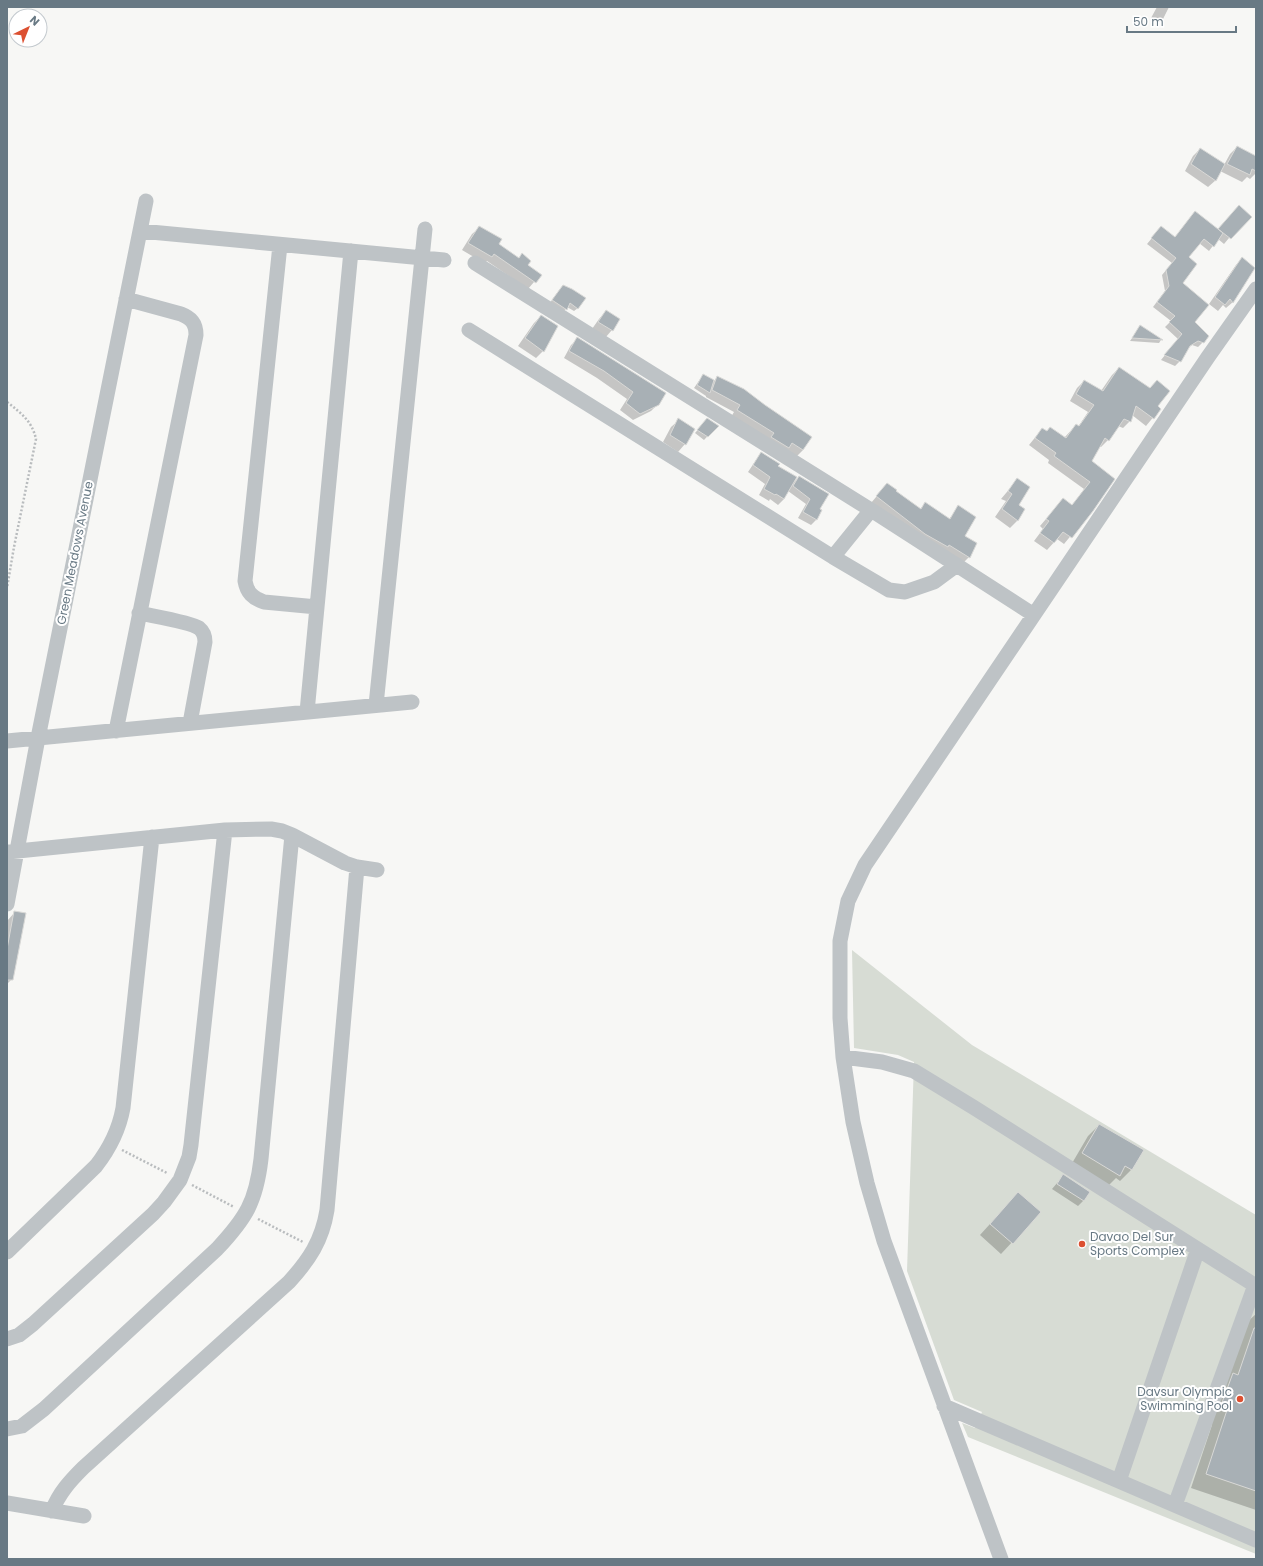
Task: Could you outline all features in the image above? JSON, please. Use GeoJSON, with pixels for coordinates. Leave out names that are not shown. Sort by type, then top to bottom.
{"type":"FeatureCollection","features":[{"type":"Feature","properties":{"kind":"street","name":"Green Meadows Avenue"},"geometry":{"type":"LineString","coordinates":[[7,904],[12,852],[38,738],[146,201]]}},
{"type":"Feature","properties":{"kind":"street"},"geometry":{"type":"LineString","coordinates":[[376,706],[425,229]]}},
{"type":"Feature","properties":{"kind":"street"},"geometry":{"type":"LineString","coordinates":[[140,231],[444,260]]}},
{"type":"Feature","properties":{"kind":"street"},"geometry":{"type":"LineString","coordinates":[[280,244],[245,581],[249,594],[256,600],[317,607]]}},
{"type":"Feature","properties":{"kind":"street"},"geometry":{"type":"LineString","coordinates":[[307,712],[351,251]]}},
{"type":"Feature","properties":{"kind":"street"},"geometry":{"type":"LineString","coordinates":[[475,263],[871,510],[1034,615]]}},
{"type":"Feature","properties":{"kind":"street"},"geometry":{"type":"LineString","coordinates":[[1001,1559],[884,1241],[867,1183],[853,1122],[843,1057],[840,1018],[840,941],[848,901],[865,865],[1208,357],[1256,289]]}},
{"type":"Feature","properties":{"kind":"street"},"geometry":{"type":"LineString","coordinates":[[116,730],[196,334],[194,322],[188,317],[126,299]]}},
{"type":"Feature","properties":{"kind":"street"},"geometry":{"type":"LineString","coordinates":[[469,330],[833,557],[889,590],[905,592],[934,582],[957,565]]}},
{"type":"Feature","properties":{"kind":"street"},"geometry":{"type":"LineString","coordinates":[[833,557],[871,510]]}},
{"type":"Feature","properties":{"kind":"street"},"geometry":{"type":"LineString","coordinates":[[139,613],[193,625],[203,632],[205,642],[190,723]]}},
{"type":"Feature","properties":{"kind":"street"},"geometry":{"type":"LineString","coordinates":[[7,741],[412,702]]}},
{"type":"Feature","properties":{"kind":"street"},"geometry":{"type":"LineString","coordinates":[[12,852],[225,830],[271,829],[292,835],[332,857],[357,867],[377,870]]}},
{"type":"Feature","properties":{"kind":"street"},"geometry":{"type":"LineString","coordinates":[[7,1339],[19,1335],[33,1324],[153,1214],[180,1180],[189,1157],[191,1145],[225,830]]}},
{"type":"Feature","properties":{"kind":"street"},"geometry":{"type":"LineString","coordinates":[[7,1429],[22,1426],[44,1409],[217,1249],[237,1227],[247,1213],[258,1181],[292,835]]}},
{"type":"Feature","properties":{"kind":"street"},"geometry":{"type":"LineString","coordinates":[[7,1252],[88,1174],[104,1156],[117,1133],[123,1108],[152,837]]}},
{"type":"Feature","properties":{"kind":"street"},"geometry":{"type":"LineString","coordinates":[[52,1510],[56,1500],[72,1480],[288,1282],[307,1260],[321,1236],[327,1210],[357,867]]}},
{"type":"Feature","properties":{"kind":"street"},"geometry":{"type":"LineString","coordinates":[[843,1057],[897,1065],[920,1074],[1255,1285],[1175,1505]]}},
{"type":"Feature","properties":{"kind":"street"},"geometry":{"type":"LineString","coordinates":[[1118,1481],[1198,1249]]}},
{"type":"Feature","properties":{"kind":"street"},"geometry":{"type":"LineString","coordinates":[[944,1406],[1256,1540]]}},
{"type":"Feature","properties":{"kind":"street"},"geometry":{"type":"LineString","coordinates":[[7,1503],[84,1516]]}},
{"type":"Feature","properties":{"kind":"path"},"geometry":{"type":"LineString","coordinates":[[7,402],[23,414],[34,428],[36,439],[7,588]]}},
{"type":"Feature","properties":{"kind":"path"},"geometry":{"type":"LineString","coordinates":[[111,1144],[315,1248]]}},
{"type":"Feature","properties":{"kind":"shaded area","name":"Davao Del Sur Sports Complex"},"geometry":{"type":"Polygon","coordinates":[[[852,950],[972,1045],[1256,1215],[1256,1554],[968,1437],[962,1423],[975,1428],[982,1412],[954,1400],[907,1271],[914,1062],[898,1055],[854,1048],[852,950]]]}},
{"type":"Feature","properties":{"kind":"building"},"geometry":{"type":"Polygon","coordinates":[[[1237,146],[1256,156],[1256,171],[1252,169],[1250,175],[1227,164],[1237,146]]]}},
{"type":"Feature","properties":{"kind":"building"},"geometry":{"type":"Polygon","coordinates":[[[1200,148],[1225,164],[1216,181],[1191,164],[1200,148]]]}},
{"type":"Feature","properties":{"kind":"building"},"geometry":{"type":"Polygon","coordinates":[[[1239,205],[1252,217],[1231,239],[1218,229],[1239,205]]]}},
{"type":"Feature","properties":{"kind":"building"},"geometry":{"type":"Polygon","coordinates":[[[1195,211],[1223,233],[1214,247],[1204,239],[1189,257],[1197,264],[1183,283],[1209,305],[1195,322],[1209,336],[1204,343],[1198,341],[1190,346],[1181,362],[1164,355],[1182,334],[1169,322],[1175,316],[1157,302],[1169,286],[1166,270],[1176,258],[1151,238],[1161,226],[1175,237],[1195,211]]]}},
{"type":"Feature","properties":{"kind":"building"},"geometry":{"type":"Polygon","coordinates":[[[479,226],[502,239],[499,244],[519,258],[522,253],[531,261],[528,265],[542,275],[536,283],[494,254],[492,257],[468,243],[479,226]]]}},
{"type":"Feature","properties":{"kind":"building"},"geometry":{"type":"Polygon","coordinates":[[[1242,257],[1255,268],[1233,303],[1230,299],[1225,305],[1215,297],[1242,257]]]}},
{"type":"Feature","properties":{"kind":"building"},"geometry":{"type":"Polygon","coordinates":[[[563,285],[586,298],[578,309],[570,303],[567,310],[552,300],[563,285]]]}},
{"type":"Feature","properties":{"kind":"building"},"geometry":{"type":"Polygon","coordinates":[[[606,310],[620,319],[613,331],[598,322],[606,310]]]}},
{"type":"Feature","properties":{"kind":"building"},"geometry":{"type":"Polygon","coordinates":[[[541,315],[558,326],[544,352],[525,338],[541,315]]]}},
{"type":"Feature","properties":{"kind":"building"},"geometry":{"type":"Polygon","coordinates":[[[1140,325],[1163,340],[1132,338],[1140,325]]]}},
{"type":"Feature","properties":{"kind":"building"},"geometry":{"type":"Polygon","coordinates":[[[577,337],[666,393],[659,405],[640,414],[626,403],[633,392],[604,371],[569,351],[577,337]]]}},
{"type":"Feature","properties":{"kind":"building"},"geometry":{"type":"Polygon","coordinates":[[[1119,367],[1150,388],[1157,380],[1170,391],[1158,406],[1161,409],[1154,419],[1136,406],[1131,422],[1124,419],[1109,441],[1105,438],[1092,461],[1115,479],[1072,538],[1063,532],[1054,543],[1040,533],[1049,521],[1046,519],[1063,498],[1072,505],[1090,482],[1054,456],[1056,453],[1035,438],[1042,428],[1047,431],[1050,427],[1066,438],[1076,424],[1079,426],[1094,405],[1076,394],[1084,380],[1103,391],[1119,367]]]}},
{"type":"Feature","properties":{"kind":"building"},"geometry":{"type":"Polygon","coordinates":[[[703,374],[714,380],[710,393],[697,385],[703,374]]]}},
{"type":"Feature","properties":{"kind":"building"},"geometry":{"type":"Polygon","coordinates":[[[717,376],[744,389],[812,437],[803,450],[792,443],[789,448],[771,437],[774,433],[737,410],[740,405],[712,390],[717,376]]]}},
{"type":"Feature","properties":{"kind":"building"},"geometry":{"type":"Polygon","coordinates":[[[678,418],[695,429],[686,445],[670,435],[678,418]]]}},
{"type":"Feature","properties":{"kind":"building"},"geometry":{"type":"Polygon","coordinates":[[[707,418],[719,426],[708,437],[697,430],[707,418]]]}},
{"type":"Feature","properties":{"kind":"building"},"geometry":{"type":"Polygon","coordinates":[[[761,452],[780,464],[778,466],[797,477],[784,499],[764,489],[770,477],[753,465],[761,452]]]}},
{"type":"Feature","properties":{"kind":"building"},"geometry":{"type":"Polygon","coordinates":[[[799,476],[829,494],[820,509],[822,510],[817,520],[803,512],[810,499],[793,486],[799,476]]]}},
{"type":"Feature","properties":{"kind":"building"},"geometry":{"type":"Polygon","coordinates":[[[1017,478],[1030,487],[1019,505],[1025,509],[1018,521],[1002,509],[1012,494],[1008,491],[1017,478]]]}},
{"type":"Feature","properties":{"kind":"building"},"geometry":{"type":"Polygon","coordinates":[[[887,483],[921,509],[925,502],[950,519],[958,505],[976,517],[965,536],[977,543],[970,558],[949,545],[948,547],[925,534],[876,496],[887,483]]]}},
{"type":"Feature","properties":{"kind":"building"},"geometry":{"type":"Polygon","coordinates":[[[14,911],[26,913],[13,980],[7,980],[7,949],[14,911]]]}},
{"type":"Feature","properties":{"kind":"building"},"geometry":{"type":"Polygon","coordinates":[[[1099,1124],[1144,1150],[1132,1170],[1125,1166],[1120,1176],[1082,1153],[1099,1124]]]}},
{"type":"Feature","properties":{"kind":"building"},"geometry":{"type":"Polygon","coordinates":[[[1063,1174],[1090,1192],[1084,1201],[1057,1184],[1063,1174]]]}},
{"type":"Feature","properties":{"kind":"building"},"geometry":{"type":"Polygon","coordinates":[[[1018,1192],[1041,1212],[1013,1244],[990,1224],[1018,1192]]]}},
{"type":"Feature","properties":{"kind":"building","name":"Davsur Olympic Swimming Pool"},"geometry":{"type":"Polygon","coordinates":[[[1254,1328],[1256,1328],[1256,1491],[1206,1474],[1227,1410],[1220,1408],[1233,1373],[1238,1375],[1254,1328]]]}},
{"type":"Feature","properties":{"kind":"place","name":"Davao Del Sur Sports Complex"},"geometry":{"type":"Point","coordinates":[1082,1244]}},
{"type":"Feature","properties":{"kind":"place","name":"Davsur Olympic Swimming Pool"},"geometry":{"type":"Point","coordinates":[1240,1399]}}]}
